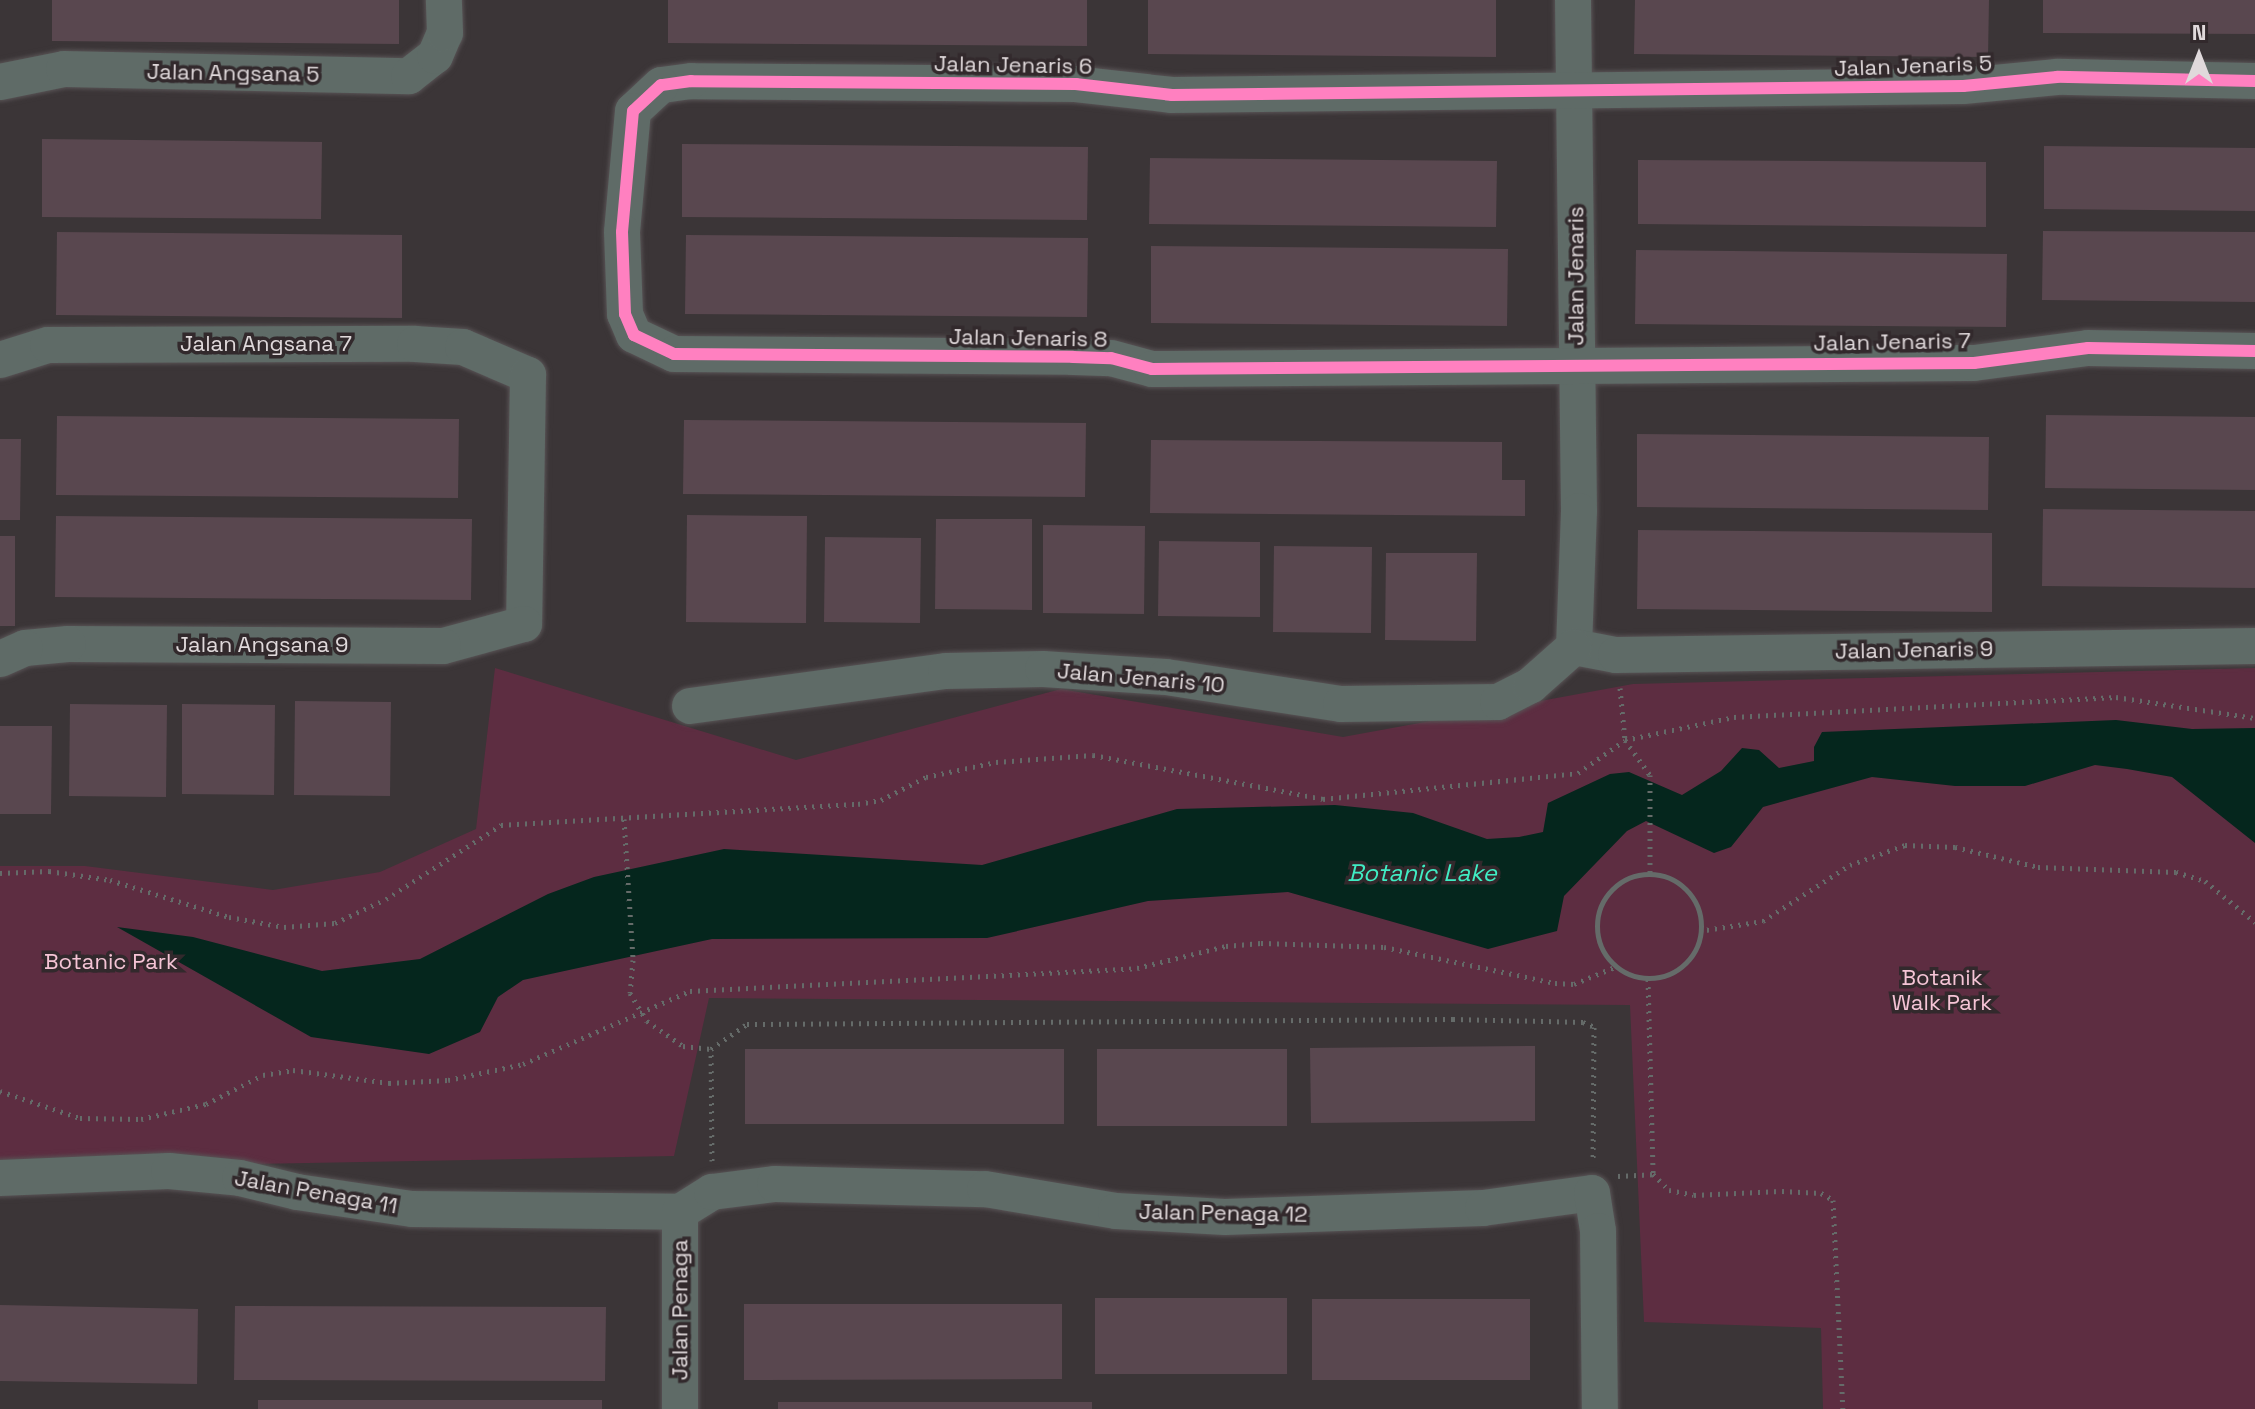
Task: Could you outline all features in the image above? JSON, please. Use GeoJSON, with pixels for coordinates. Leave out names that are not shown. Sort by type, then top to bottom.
{"type":"FeatureCollection","features":[{"type":"Feature","properties":{"kind":"street","name":"Jalan Jenaris"},"geometry":{"type":"LineString","coordinates":[[1573,0],[1579,511],[1574,647]]}},
{"type":"Feature","properties":{"kind":"street","name":"Jalan Angsana 5"},"geometry":{"type":"LineString","coordinates":[[0,82],[64,69],[409,76],[428,65],[444,17]]}},
{"type":"Feature","properties":{"kind":"street","name":"Jalan Jenaris 5"},"geometry":{"type":"LineString","coordinates":[[1573,94],[1963,86],[2057,77],[2255,81]]}},
{"type":"Feature","properties":{"kind":"street","name":"Jalan Jenaris 6"},"geometry":{"type":"LineString","coordinates":[[622,232],[633,111],[661,85],[1076,84],[1172,95],[1573,94]]}},
{"type":"Feature","properties":{"kind":"street","name":"Jalan Jenaris 8"},"geometry":{"type":"LineString","coordinates":[[622,232],[625,314],[634,335],[674,354],[1111,358],[1152,369],[1577,364]]}},
{"type":"Feature","properties":{"kind":"street","name":"Jalan Angsana 7"},"geometry":{"type":"LineString","coordinates":[[0,360],[48,345],[415,344],[463,347],[528,375],[524,624]]}},
{"type":"Feature","properties":{"kind":"street","name":"Jalan Jenaris 7"},"geometry":{"type":"LineString","coordinates":[[1577,364],[1974,363],[2088,348],[2255,351]]}},
{"type":"Feature","properties":{"kind":"street","name":"Jalan Angsana 9"},"geometry":{"type":"LineString","coordinates":[[0,659],[25,648],[68,644],[443,646],[524,624]]}},
{"type":"Feature","properties":{"kind":"street","name":"Jalan Jenaris 9"},"geometry":{"type":"LineString","coordinates":[[1574,647],[1616,655],[2255,646]]}},
{"type":"Feature","properties":{"kind":"street","name":"Jalan Jenaris 10"},"geometry":{"type":"LineString","coordinates":[[690,706],[946,671],[1043,669],[1166,677],[1341,704],[1498,702],[1531,685],[1574,647]]}},
{"type":"Feature","properties":{"kind":"street","name":"Jalan Penaga 11"},"geometry":{"type":"LineString","coordinates":[[0,1178],[169,1171],[240,1178],[297,1192],[412,1209],[680,1212]]}},
{"type":"Feature","properties":{"kind":"street","name":"Jalan Penaga 12"},"geometry":{"type":"LineString","coordinates":[[680,1212],[712,1192],[775,1184],[985,1189],[1116,1211],[1225,1217],[1483,1208],[1592,1193]]}},
{"type":"Feature","properties":{"kind":"street"},"geometry":{"type":"LineString","coordinates":[[1592,1193],[1598,1231],[1600,1409]]}},
{"type":"Feature","properties":{"kind":"street","name":"Jalan Penaga"},"geometry":{"type":"LineString","coordinates":[[680,1212],[680,1409]]}},
{"type":"Feature","properties":{"kind":"path"},"geometry":{"type":"LineString","coordinates":[[1616,655],[1625,740],[1650,775],[1650,874]]}},
{"type":"Feature","properties":{"kind":"path"},"geometry":{"type":"LineString","coordinates":[[0,873],[49,871],[110,880],[229,917],[284,927],[335,923],[386,899],[501,825],[858,804],[881,800],[926,777],[996,762],[1093,755],[1323,799],[1416,793],[1578,773],[1625,740],[1734,717],[2116,697],[2255,718]]}},
{"type":"Feature","properties":{"kind":"path"},"geometry":{"type":"LineString","coordinates":[[624,819],[633,960],[630,993],[641,1011],[683,1046],[711,1049]]}},
{"type":"Feature","properties":{"kind":"path"},"geometry":{"type":"LineString","coordinates":[[1699,931],[1763,921],[1850,865],[1905,845],[1955,847],[2038,867],[2176,872],[2205,881],[2255,922]]}},
{"type":"Feature","properties":{"kind":"path"},"geometry":{"type":"LineString","coordinates":[[1650,874],[1674,880],[1693,897],[1699,931],[1697,945],[1683,965],[1648,979],[1615,967],[1600,943],[1597,918],[1606,895],[1625,879],[1650,874]]}},
{"type":"Feature","properties":{"kind":"path"},"geometry":{"type":"LineString","coordinates":[[0,1091],[80,1118],[141,1119],[206,1104],[263,1075],[293,1070],[389,1083],[463,1077],[523,1064],[690,991],[1137,968],[1226,946],[1261,943],[1384,947],[1555,983],[1574,984],[1615,967]]}},
{"type":"Feature","properties":{"kind":"path"},"geometry":{"type":"LineString","coordinates":[[1648,979],[1653,1174],[1669,1190],[1694,1195],[1782,1191],[1821,1193],[1833,1200],[1832,1271],[1843,1409]]}},
{"type":"Feature","properties":{"kind":"path"},"geometry":{"type":"LineString","coordinates":[[712,1192],[711,1049],[729,1032],[773,1020],[1583,1022],[1594,1027],[1592,1193]]}},
{"type":"Feature","properties":{"kind":"green space","name":"Botanik Walk Park"},"geometry":{"type":"Polygon","coordinates":[[[495,668],[796,760],[1061,689],[1343,737],[1633,684],[2255,668],[2255,1409],[1823,1409],[1821,1328],[1644,1322],[1630,1005],[709,998],[674,1156],[0,1169],[0,866],[85,866],[273,890],[380,872],[476,829],[495,668]]]}},
{"type":"Feature","properties":{"kind":"water","name":"Botanic Lake"},"geometry":{"type":"Polygon","coordinates":[[[2116,720],[2192,729],[2255,728],[2255,843],[2172,777],[2127,769],[2095,765],[2025,786],[1955,786],[1872,777],[1763,807],[1731,847],[1714,853],[1646,821],[1627,831],[1564,896],[1557,931],[1488,949],[1288,892],[1148,901],[987,938],[712,939],[523,980],[498,997],[480,1032],[429,1054],[311,1037],[117,927],[193,937],[322,971],[420,959],[548,894],[594,877],[724,849],[982,865],[1177,809],[1335,805],[1413,813],[1487,839],[1519,837],[1543,832],[1548,803],[1610,774],[1629,772],[1682,795],[1721,771],[1742,748],[1759,750],[1779,768],[1814,761],[1814,747],[1822,732],[2116,720]]]}},
{"type":"Feature","properties":{"kind":"building"},"geometry":{"type":"Polygon","coordinates":[[[52,0],[399,0],[399,44],[52,41],[52,0]]]}},
{"type":"Feature","properties":{"kind":"building"},"geometry":{"type":"Polygon","coordinates":[[[668,0],[1087,0],[1087,46],[668,43],[668,0]]]}},
{"type":"Feature","properties":{"kind":"building"},"geometry":{"type":"Polygon","coordinates":[[[1148,0],[1496,0],[1496,57],[1148,54],[1148,0]]]}},
{"type":"Feature","properties":{"kind":"building"},"geometry":{"type":"Polygon","coordinates":[[[1635,0],[1989,0],[1988,57],[1634,54],[1635,0]]]}},
{"type":"Feature","properties":{"kind":"building"},"geometry":{"type":"Polygon","coordinates":[[[2043,0],[2255,0],[2255,34],[2043,33],[2043,0]]]}},
{"type":"Feature","properties":{"kind":"building"},"geometry":{"type":"Polygon","coordinates":[[[42,139],[322,142],[321,219],[42,217],[42,139]]]}},
{"type":"Feature","properties":{"kind":"building"},"geometry":{"type":"Polygon","coordinates":[[[682,144],[1088,147],[1087,220],[682,217],[682,144]]]}},
{"type":"Feature","properties":{"kind":"building"},"geometry":{"type":"Polygon","coordinates":[[[2044,146],[2255,148],[2255,211],[2044,209],[2044,146]]]}},
{"type":"Feature","properties":{"kind":"building"},"geometry":{"type":"Polygon","coordinates":[[[1150,158],[1497,161],[1496,227],[1149,224],[1150,158]]]}},
{"type":"Feature","properties":{"kind":"building"},"geometry":{"type":"Polygon","coordinates":[[[1638,160],[1986,162],[1986,227],[1638,224],[1638,160]]]}},
{"type":"Feature","properties":{"kind":"building"},"geometry":{"type":"Polygon","coordinates":[[[2043,231],[2255,232],[2255,302],[2042,300],[2043,231]]]}},
{"type":"Feature","properties":{"kind":"building"},"geometry":{"type":"Polygon","coordinates":[[[57,232],[402,235],[402,318],[56,315],[57,232]]]}},
{"type":"Feature","properties":{"kind":"building"},"geometry":{"type":"Polygon","coordinates":[[[686,235],[1088,238],[1087,317],[685,314],[686,235]]]}},
{"type":"Feature","properties":{"kind":"building"},"geometry":{"type":"Polygon","coordinates":[[[1151,246],[1508,249],[1507,326],[1151,323],[1151,246]]]}},
{"type":"Feature","properties":{"kind":"building"},"geometry":{"type":"Polygon","coordinates":[[[1636,250],[2007,254],[2006,327],[1635,324],[1636,250]]]}},
{"type":"Feature","properties":{"kind":"building"},"geometry":{"type":"Polygon","coordinates":[[[2046,415],[2255,417],[2255,490],[2045,488],[2046,415]]]}},
{"type":"Feature","properties":{"kind":"building"},"geometry":{"type":"Polygon","coordinates":[[[57,416],[459,419],[458,498],[56,495],[57,416]]]}},
{"type":"Feature","properties":{"kind":"building"},"geometry":{"type":"Polygon","coordinates":[[[684,420],[1086,423],[1085,497],[683,494],[684,420]]]}},
{"type":"Feature","properties":{"kind":"building"},"geometry":{"type":"Polygon","coordinates":[[[1637,434],[1989,437],[1988,510],[1637,507],[1637,434]]]}},
{"type":"Feature","properties":{"kind":"building"},"geometry":{"type":"Polygon","coordinates":[[[0,439],[21,439],[20,520],[0,520],[0,439]]]}},
{"type":"Feature","properties":{"kind":"building"},"geometry":{"type":"Polygon","coordinates":[[[1151,440],[1502,442],[1502,480],[1525,480],[1525,516],[1150,513],[1151,440]]]}},
{"type":"Feature","properties":{"kind":"building"},"geometry":{"type":"Polygon","coordinates":[[[2043,509],[2255,511],[2255,588],[2042,586],[2043,509]]]}},
{"type":"Feature","properties":{"kind":"building"},"geometry":{"type":"Polygon","coordinates":[[[687,515],[807,516],[806,623],[686,622],[687,515]]]}},
{"type":"Feature","properties":{"kind":"building"},"geometry":{"type":"Polygon","coordinates":[[[56,516],[472,519],[471,600],[55,597],[56,516]]]}},
{"type":"Feature","properties":{"kind":"building"},"geometry":{"type":"Polygon","coordinates":[[[936,519],[1032,519],[1032,610],[935,609],[936,519]]]}},
{"type":"Feature","properties":{"kind":"building"},"geometry":{"type":"Polygon","coordinates":[[[1043,525],[1145,526],[1144,614],[1043,613],[1043,525]]]}},
{"type":"Feature","properties":{"kind":"building"},"geometry":{"type":"Polygon","coordinates":[[[1638,530],[1992,533],[1992,612],[1637,609],[1638,530]]]}},
{"type":"Feature","properties":{"kind":"building"},"geometry":{"type":"Polygon","coordinates":[[[0,536],[15,536],[15,626],[0,626],[0,536]]]}},
{"type":"Feature","properties":{"kind":"building"},"geometry":{"type":"Polygon","coordinates":[[[825,537],[921,538],[920,623],[824,622],[825,537]]]}},
{"type":"Feature","properties":{"kind":"building"},"geometry":{"type":"Polygon","coordinates":[[[1159,541],[1260,542],[1260,617],[1158,616],[1159,541]]]}},
{"type":"Feature","properties":{"kind":"building"},"geometry":{"type":"Polygon","coordinates":[[[1274,546],[1372,547],[1371,633],[1273,632],[1274,546]]]}},
{"type":"Feature","properties":{"kind":"building"},"geometry":{"type":"Polygon","coordinates":[[[1386,553],[1477,553],[1476,641],[1385,640],[1386,553]]]}},
{"type":"Feature","properties":{"kind":"building"},"geometry":{"type":"Polygon","coordinates":[[[295,701],[391,702],[390,796],[294,795],[295,701]]]}},
{"type":"Feature","properties":{"kind":"building"},"geometry":{"type":"Polygon","coordinates":[[[70,704],[167,705],[166,797],[69,796],[70,704]]]}},
{"type":"Feature","properties":{"kind":"building"},"geometry":{"type":"Polygon","coordinates":[[[182,704],[275,705],[274,795],[182,794],[182,704]]]}},
{"type":"Feature","properties":{"kind":"building"},"geometry":{"type":"Polygon","coordinates":[[[0,726],[52,726],[51,814],[0,814],[0,726]]]}},
{"type":"Feature","properties":{"kind":"building"},"geometry":{"type":"Polygon","coordinates":[[[1535,1046],[1535,1121],[1311,1123],[1310,1048],[1535,1046]]]}},
{"type":"Feature","properties":{"kind":"building"},"geometry":{"type":"Polygon","coordinates":[[[745,1049],[1064,1049],[1064,1124],[745,1124],[745,1049]]]}},
{"type":"Feature","properties":{"kind":"building"},"geometry":{"type":"Polygon","coordinates":[[[1097,1049],[1287,1049],[1287,1126],[1097,1126],[1097,1049]]]}},
{"type":"Feature","properties":{"kind":"building"},"geometry":{"type":"Polygon","coordinates":[[[1095,1298],[1287,1298],[1287,1374],[1095,1374],[1095,1298]]]}},
{"type":"Feature","properties":{"kind":"building"},"geometry":{"type":"Polygon","coordinates":[[[1312,1299],[1530,1299],[1530,1380],[1312,1380],[1312,1299]]]}},
{"type":"Feature","properties":{"kind":"building"},"geometry":{"type":"Polygon","coordinates":[[[744,1304],[1062,1304],[1062,1379],[744,1380],[744,1304]]]}},
{"type":"Feature","properties":{"kind":"building"},"geometry":{"type":"Polygon","coordinates":[[[0,1305],[198,1309],[197,1384],[0,1381],[0,1305]]]}},
{"type":"Feature","properties":{"kind":"building"},"geometry":{"type":"Polygon","coordinates":[[[235,1306],[606,1307],[605,1381],[234,1380],[235,1306]]]}},
{"type":"Feature","properties":{"kind":"building"},"geometry":{"type":"Polygon","coordinates":[[[258,1400],[602,1400],[602,1409],[258,1409],[258,1400]]]}},
{"type":"Feature","properties":{"kind":"building"},"geometry":{"type":"Polygon","coordinates":[[[778,1402],[1092,1402],[1092,1409],[778,1409],[778,1402]]]}},
{"type":"Feature","properties":{"kind":"cycle path"},"geometry":{"type":"LineString","coordinates":[[2255,81],[2057,77],[1963,86],[1172,95],[1076,84],[691,81],[661,85],[633,111],[622,232],[625,314],[634,335],[674,354],[1111,358],[1152,369],[1974,363],[2088,348],[2255,351]]}},
{"type":"Feature","properties":{"kind":"park label","name":"Botanic Park"},"geometry":{"type":"Point","coordinates":[111,962]}}]}
